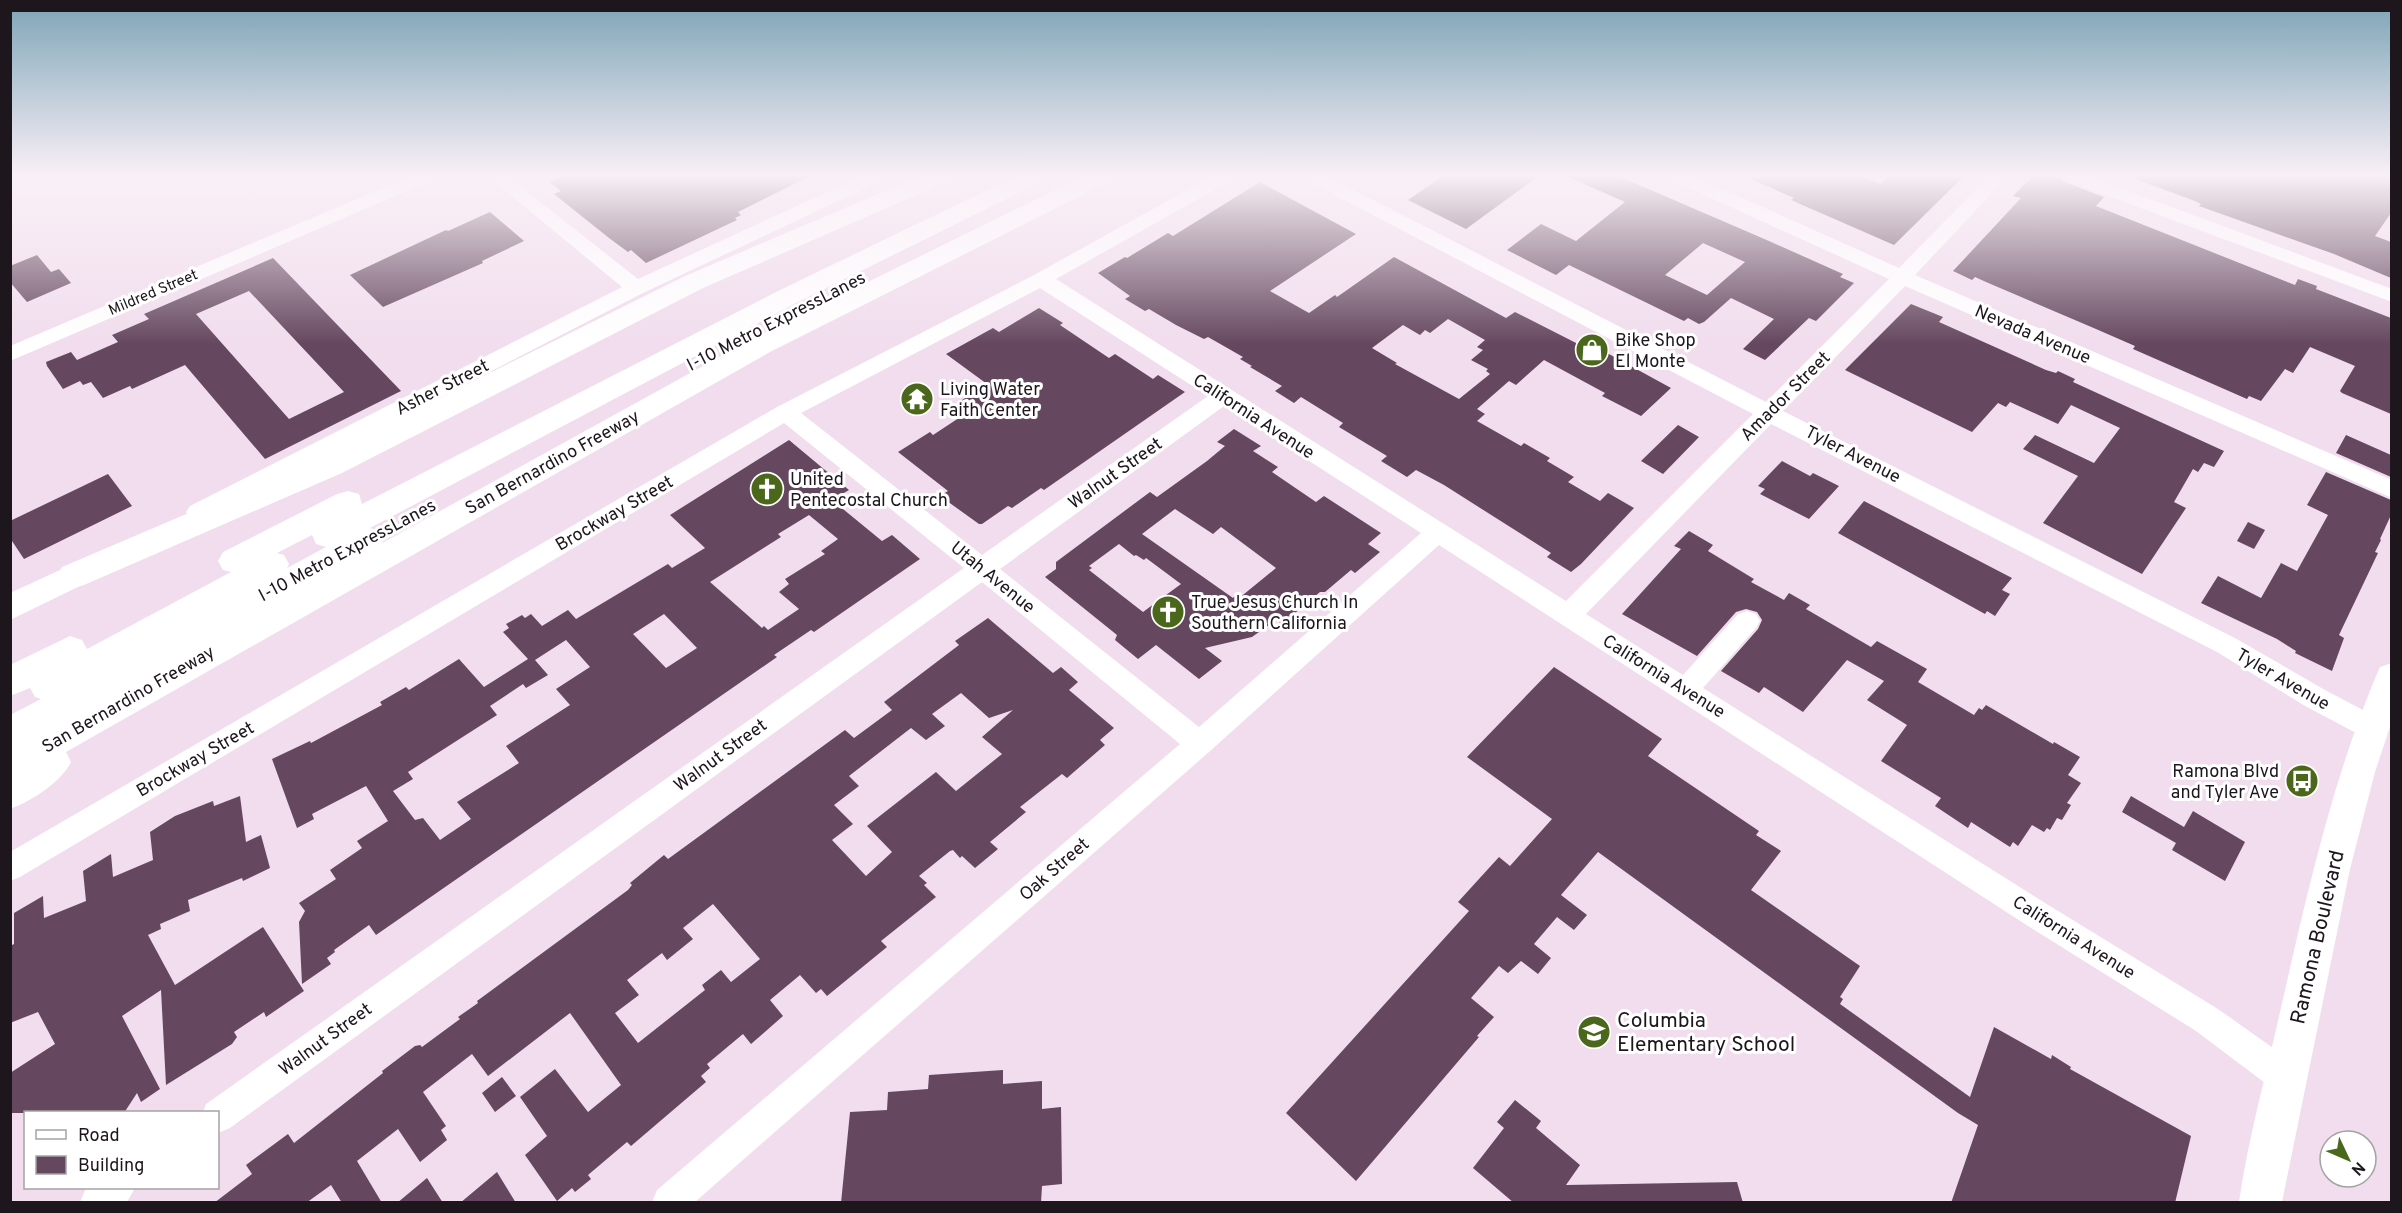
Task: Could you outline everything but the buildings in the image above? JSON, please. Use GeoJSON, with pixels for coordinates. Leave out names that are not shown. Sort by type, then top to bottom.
{"type":"FeatureCollection","features":[{"type":"Feature","properties":{"kind":"highway"},"geometry":{"type":"LineString","coordinates":[[73,576],[331,465],[694,282],[806,232]]}},
{"type":"Feature","properties":{"kind":"highway"},"geometry":{"type":"LineString","coordinates":[[10,682],[720,308],[876,232]]}},
{"type":"Feature","properties":{"kind":"highway","name":"I-10 Metro ExpressLanes"},"geometry":{"type":"LineString","coordinates":[[10,707],[269,566],[675,355],[922,232]]}},
{"type":"Feature","properties":{"kind":"highway","name":"I-10 Metro ExpressLanes"},"geometry":{"type":"LineString","coordinates":[[10,733],[687,366],[957,232]]}},
{"type":"Feature","properties":{"kind":"highway","name":"San Bernardino Freeway"},"geometry":{"type":"LineString","coordinates":[[10,766],[760,346],[989,232]]}},
{"type":"Feature","properties":{"kind":"highway"},"geometry":{"type":"LineString","coordinates":[[10,793],[175,673]]}},
{"type":"Feature","properties":{"kind":"main road","name":"Asher Street"},"geometry":{"type":"LineString","coordinates":[[10,608],[73,576]]}},
{"type":"Feature","properties":{"kind":"main road","name":"Ramona Boulevard"},"geometry":{"type":"LineString","coordinates":[[2260,1203],[2285,1077],[2335,852],[2381,732],[2391,676]]}},
{"type":"Feature","properties":{"kind":"street","name":"Mildred Street"},"geometry":{"type":"LineString","coordinates":[[10,354],[296,232]]}},
{"type":"Feature","properties":{"kind":"street"},"geometry":{"type":"LineString","coordinates":[[566,232],[636,288]]}},
{"type":"Feature","properties":{"kind":"street","name":"Asher Street"},"geometry":{"type":"LineString","coordinates":[[73,576],[636,288],[756,232]]}},
{"type":"Feature","properties":{"kind":"street","name":"Brockway Street"},"geometry":{"type":"LineString","coordinates":[[10,868],[785,412],[1041,279],[1126,232]]}},
{"type":"Feature","properties":{"kind":"street","name":"Tyler Avenue"},"geometry":{"type":"LineString","coordinates":[[1419,232],[1614,334],[2226,645],[2315,698],[2381,732]]}},
{"type":"Feature","properties":{"kind":"street","name":"Nevada Avenue"},"geometry":{"type":"LineString","coordinates":[[1801,232],[2391,489]]}},
{"type":"Feature","properties":{"kind":"street","name":"Amador Street"},"geometry":{"type":"LineString","coordinates":[[1569,615],[1946,232]]}},
{"type":"Feature","properties":{"kind":"street"},"geometry":{"type":"LineString","coordinates":[[2220,232],[2391,296]]}},
{"type":"Feature","properties":{"kind":"street","name":"California Avenue"},"geometry":{"type":"LineString","coordinates":[[1041,279],[2039,916],[2207,1020],[2285,1077]]}},
{"type":"Feature","properties":{"kind":"street","name":"Walnut Street"},"geometry":{"type":"LineString","coordinates":[[219,1115],[1223,396]]}},
{"type":"Feature","properties":{"kind":"street","name":"Utah Avenue"},"geometry":{"type":"LineString","coordinates":[[785,412],[982,567],[1175,722],[1199,744]]}},
{"type":"Feature","properties":{"kind":"street","name":"Oak Street"},"geometry":{"type":"LineString","coordinates":[[669,1203],[1199,744],[1437,533]]}},
{"type":"Feature","properties":{"kind":"street"},"geometry":{"type":"LineString","coordinates":[[1686,689],[1748,621]]}},
{"type":"Feature","properties":{"kind":"street"},"geometry":{"type":"LineString","coordinates":[[97,1203],[116,1189]]}},
{"type":"Feature","properties":{"kind":"place","name":"Bike Shop El Monte"},"geometry":{"type":"Point","coordinates":[1592,350]}},
{"type":"Feature","properties":{"kind":"place","name":"Living Water Faith Center"},"geometry":{"type":"Point","coordinates":[917,399]}},
{"type":"Feature","properties":{"kind":"place","name":"United Pentecostal Church"},"geometry":{"type":"Point","coordinates":[767,489]}},
{"type":"Feature","properties":{"kind":"place","name":"True Jesus Church In Southern California"},"geometry":{"type":"Point","coordinates":[1168,612]}},
{"type":"Feature","properties":{"kind":"place","name":"Ramona Blvd and Tyler Ave"},"geometry":{"type":"Point","coordinates":[2302,781]}},
{"type":"Feature","properties":{"kind":"place","name":"Columbia Elementary School"},"geometry":{"type":"Point","coordinates":[1594,1032]}}]}
